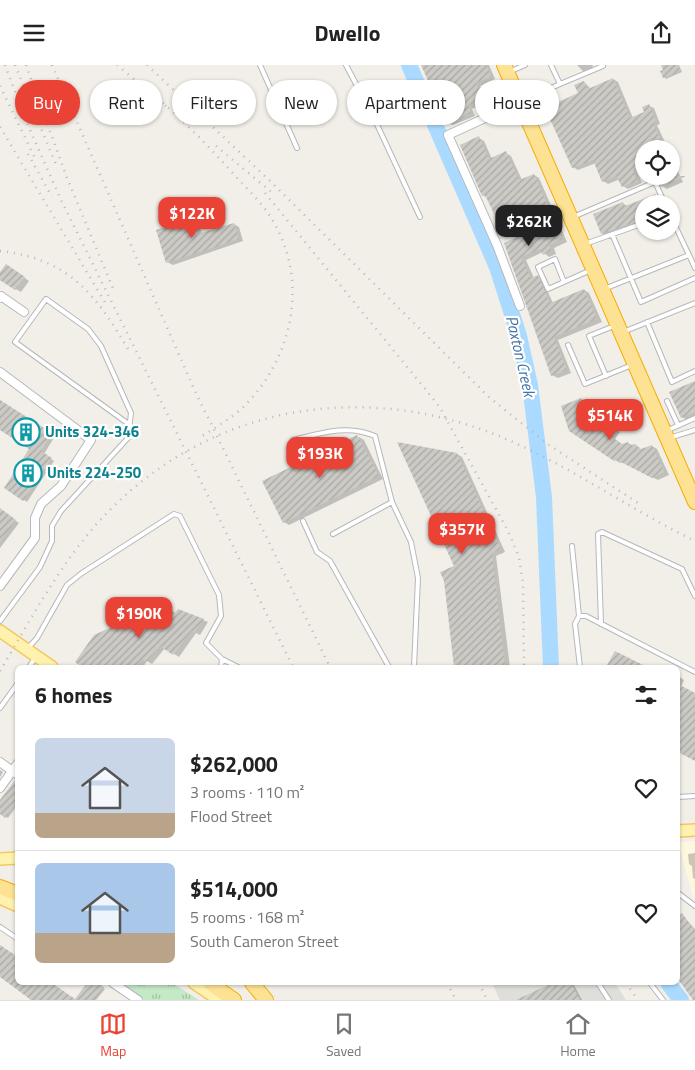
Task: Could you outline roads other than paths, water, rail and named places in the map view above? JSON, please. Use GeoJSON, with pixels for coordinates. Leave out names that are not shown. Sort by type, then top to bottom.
{"type":"FeatureCollection","features":[{"type":"Feature","properties":{"kind":"highway"},"geometry":{"type":"LineString","coordinates":[[530,125],[695,502]]}},
{"type":"Feature","properties":{"kind":"highway"},"geometry":{"type":"LineString","coordinates":[[0,887],[15,893]]}},
{"type":"Feature","properties":{"kind":"highway"},"geometry":{"type":"LineString","coordinates":[[213,985],[234,1000]]}},
{"type":"Feature","properties":{"kind":"highway"},"geometry":{"type":"LineString","coordinates":[[254,985],[266,1000]]}},
{"type":"Feature","properties":{"kind":"main road"},"geometry":{"type":"LineString","coordinates":[[0,631],[49,665]]}},
{"type":"Feature","properties":{"kind":"main road"},"geometry":{"type":"LineString","coordinates":[[680,831],[695,830]]}},
{"type":"Feature","properties":{"kind":"main road"},"geometry":{"type":"LineString","coordinates":[[0,859],[15,858]]}},
{"type":"Feature","properties":{"kind":"main road"},"geometry":{"type":"LineString","coordinates":[[0,898],[15,905]]}},
{"type":"Feature","properties":{"kind":"main road"},"geometry":{"type":"LineString","coordinates":[[197,985],[218,1000]]}},
{"type":"Feature","properties":{"kind":"street"},"geometry":{"type":"LineString","coordinates":[[475,123],[448,135],[497,245],[520,306]]}},
{"type":"Feature","properties":{"kind":"street"},"geometry":{"type":"LineString","coordinates":[[1,297],[24,312]]}},
{"type":"Feature","properties":{"kind":"street"},"geometry":{"type":"LineString","coordinates":[[0,372],[92,439],[61,486],[41,503],[35,518],[35,538],[0,586]]}},
{"type":"Feature","properties":{"kind":"street"},"geometry":{"type":"LineString","coordinates":[[0,763],[15,773],[0,788]]}},
{"type":"Feature","properties":{"kind":"street"},"geometry":{"type":"LineString","coordinates":[[117,985],[138,1000]]}},
{"type":"Feature","properties":{"kind":"lane"},"geometry":{"type":"LineString","coordinates":[[260,65],[297,148]]}},
{"type":"Feature","properties":{"kind":"lane"},"geometry":{"type":"LineString","coordinates":[[346,65],[374,118],[420,217]]}},
{"type":"Feature","properties":{"kind":"lane"},"geometry":{"type":"LineString","coordinates":[[505,69],[526,65]]}},
{"type":"Feature","properties":{"kind":"lane"},"geometry":{"type":"LineString","coordinates":[[551,65],[560,84],[603,66]]}},
{"type":"Feature","properties":{"kind":"lane"},"geometry":{"type":"LineString","coordinates":[[571,218],[655,182],[661,195]]}},
{"type":"Feature","properties":{"kind":"lane"},"geometry":{"type":"LineString","coordinates":[[583,245],[635,226]]}},
{"type":"Feature","properties":{"kind":"lane"},"geometry":{"type":"LineString","coordinates":[[612,234],[641,301],[695,278]]}},
{"type":"Feature","properties":{"kind":"lane"},"geometry":{"type":"LineString","coordinates":[[680,236],[695,268]]}},
{"type":"Feature","properties":{"kind":"lane"},"geometry":{"type":"LineString","coordinates":[[602,290],[689,255]]}},
{"type":"Feature","properties":{"kind":"lane"},"geometry":{"type":"LineString","coordinates":[[564,282],[555,259],[538,267],[548,289],[564,282],[593,269]]}},
{"type":"Feature","properties":{"kind":"lane"},"geometry":{"type":"LineString","coordinates":[[0,621],[40,567],[52,541],[52,526],[61,511],[128,438],[130,425],[131,413],[101,346],[88,329],[46,299],[14,341],[130,425]]}},
{"type":"Feature","properties":{"kind":"lane"},"geometry":{"type":"LineString","coordinates":[[606,376],[589,336],[647,322],[695,303]]}},
{"type":"Feature","properties":{"kind":"lane"},"geometry":{"type":"LineString","coordinates":[[647,322],[672,382],[695,371]]}},
{"type":"Feature","properties":{"kind":"lane"},"geometry":{"type":"LineString","coordinates":[[568,345],[585,384],[635,364]]}},
{"type":"Feature","properties":{"kind":"lane"},"geometry":{"type":"LineString","coordinates":[[667,401],[678,425]]}},
{"type":"Feature","properties":{"kind":"lane"},"geometry":{"type":"LineString","coordinates":[[666,435],[678,425],[695,418]]}},
{"type":"Feature","properties":{"kind":"lane"},"geometry":{"type":"LineString","coordinates":[[293,439],[334,430],[362,430],[375,436],[392,502],[411,542],[418,578],[414,665]]}},
{"type":"Feature","properties":{"kind":"lane"},"geometry":{"type":"LineString","coordinates":[[666,435],[695,430]]}},
{"type":"Feature","properties":{"kind":"lane"},"geometry":{"type":"LineString","coordinates":[[333,534],[392,502]]}},
{"type":"Feature","properties":{"kind":"lane"},"geometry":{"type":"LineString","coordinates":[[26,650],[37,638],[67,585],[82,573],[174,514],[180,517],[219,595],[221,615],[206,643],[222,659],[234,665]]}},
{"type":"Feature","properties":{"kind":"lane"},"geometry":{"type":"LineString","coordinates":[[303,521],[318,553],[330,561],[388,665]]}},
{"type":"Feature","properties":{"kind":"lane"},"geometry":{"type":"LineString","coordinates":[[601,624],[598,534],[602,532],[682,569],[695,596]]}},
{"type":"Feature","properties":{"kind":"lane"},"geometry":{"type":"LineString","coordinates":[[572,546],[579,616],[575,624],[580,665]]}},
{"type":"Feature","properties":{"kind":"lane"},"geometry":{"type":"LineString","coordinates":[[579,616],[586,616],[695,671]]}},
{"type":"Feature","properties":{"kind":"lane"},"geometry":{"type":"LineString","coordinates":[[30,665],[36,657]]}},
{"type":"Feature","properties":{"kind":"lane"},"geometry":{"type":"LineString","coordinates":[[221,665],[222,659]]}},
{"type":"Feature","properties":{"kind":"lane"},"geometry":{"type":"LineString","coordinates":[[0,707],[15,687]]}},
{"type":"Feature","properties":{"kind":"lane"},"geometry":{"type":"LineString","coordinates":[[680,797],[695,796]]}},
{"type":"Feature","properties":{"kind":"lane"},"geometry":{"type":"LineString","coordinates":[[680,895],[695,906]]}},
{"type":"Feature","properties":{"kind":"lane"},"geometry":{"type":"LineString","coordinates":[[0,927],[15,937]]}},
{"type":"Feature","properties":{"kind":"lane"},"geometry":{"type":"LineString","coordinates":[[599,985],[608,1000]]}},
{"type":"Feature","properties":{"kind":"lane"},"geometry":{"type":"LineString","coordinates":[[652,985],[664,1000]]}},
{"type":"Feature","properties":{"kind":"waterway","name":"Paxton Creek"},"geometry":{"type":"LineString","coordinates":[[409,65],[497,267],[519,336],[530,385],[544,497],[551,665]]}},
{"type":"Feature","properties":{"kind":"waterway","name":"Paxton Creek"},"geometry":{"type":"LineString","coordinates":[[670,985],[681,1000]]}},
{"type":"Feature","properties":{"kind":"railway"},"geometry":{"type":"LineString","coordinates":[[5,65],[27,123],[61,200],[292,665]]}},
{"type":"Feature","properties":{"kind":"railway"},"geometry":{"type":"LineString","coordinates":[[15,65],[57,167]]}},
{"type":"Feature","properties":{"kind":"railway"},"geometry":{"type":"LineString","coordinates":[[26,65],[67,178],[115,293]]}},
{"type":"Feature","properties":{"kind":"railway"},"geometry":{"type":"LineString","coordinates":[[52,65],[194,389],[329,665]]}},
{"type":"Feature","properties":{"kind":"railway"},"geometry":{"type":"LineString","coordinates":[[117,65],[167,107]]}},
{"type":"Feature","properties":{"kind":"railway"},"geometry":{"type":"LineString","coordinates":[[147,65],[268,179],[490,398],[549,445],[638,503]]}},
{"type":"Feature","properties":{"kind":"railway"},"geometry":{"type":"LineString","coordinates":[[0,86],[35,158]]}},
{"type":"Feature","properties":{"kind":"railway"},"geometry":{"type":"LineString","coordinates":[[163,103],[211,149],[266,211],[285,247],[291,272],[293,297],[290,322],[283,347],[272,370],[258,391],[240,410],[202,436]]}},
{"type":"Feature","properties":{"kind":"railway"},"geometry":{"type":"LineString","coordinates":[[0,127],[106,304]]}},
{"type":"Feature","properties":{"kind":"railway"},"geometry":{"type":"LineString","coordinates":[[216,146],[275,195]]}},
{"type":"Feature","properties":{"kind":"railway"},"geometry":{"type":"LineString","coordinates":[[28,154],[52,197]]}},
{"type":"Feature","properties":{"kind":"railway"},"geometry":{"type":"LineString","coordinates":[[265,193],[439,406],[508,531],[519,557],[523,583],[524,665]]}},
{"type":"Feature","properties":{"kind":"railway"},"geometry":{"type":"LineString","coordinates":[[0,251],[25,255],[46,262],[80,284],[94,298],[131,354]]}},
{"type":"Feature","properties":{"kind":"railway"},"geometry":{"type":"LineString","coordinates":[[0,671],[47,591],[88,534],[103,517],[143,481],[186,451],[232,430],[281,415],[331,408],[383,408],[434,416],[486,431],[540,455],[695,541]]}},
{"type":"Feature","properties":{"kind":"railway"},"geometry":{"type":"LineString","coordinates":[[448,985],[456,1000]]}},
{"type":"Feature","properties":{"kind":"railway"},"geometry":{"type":"LineString","coordinates":[[480,985],[487,1000]]}},
{"type":"Feature","properties":{"kind":"railway"},"geometry":{"type":"LineString","coordinates":[[627,985],[638,1000]]}},
{"type":"Feature","properties":{"kind":"place","name":"Units 324-346"},"geometry":{"type":"Point","coordinates":[26,432]}},
{"type":"Feature","properties":{"kind":"place","name":"Units 224-250"},"geometry":{"type":"Point","coordinates":[28,473]}}]}
